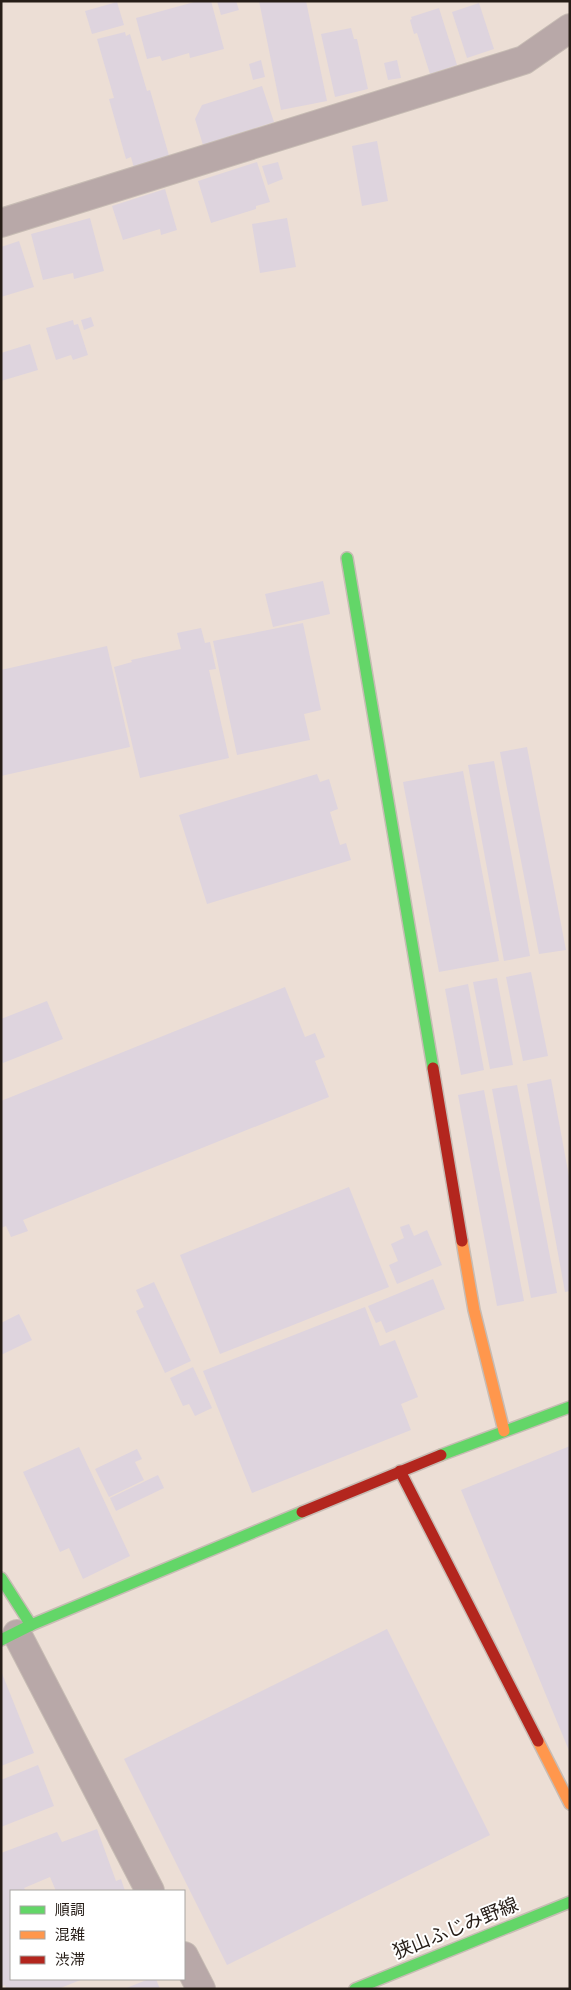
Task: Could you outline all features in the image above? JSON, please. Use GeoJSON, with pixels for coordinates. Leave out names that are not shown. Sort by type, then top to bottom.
{"type":"FeatureCollection","features":[{"type":"Feature","properties":{"kind":"street"},"geometry":{"type":"LineString","coordinates":[[1,223],[524,60],[570,28]]}},
{"type":"Feature","properties":{"kind":"street"},"geometry":{"type":"LineString","coordinates":[[347,558],[474,1310],[504,1431]]}},
{"type":"Feature","properties":{"kind":"street"},"geometry":{"type":"LineString","coordinates":[[16,1633],[400,1471],[570,1407]]}},
{"type":"Feature","properties":{"kind":"street"},"geometry":{"type":"LineString","coordinates":[[400,1471],[570,1804]]}},
{"type":"Feature","properties":{"kind":"street"},"geometry":{"type":"LineString","coordinates":[[1,1578],[16,1633],[149,1890]]}},
{"type":"Feature","properties":{"kind":"street","name":"狭山ふじみ野線"},"geometry":{"type":"LineString","coordinates":[[355,1989],[570,1902]]}},
{"type":"Feature","properties":{"kind":"street"},"geometry":{"type":"LineString","coordinates":[[185,1958],[201,1989]]}},
{"type":"Feature","properties":{"kind":"building"},"geometry":{"type":"Polygon","coordinates":[[[198,1],[211,1],[224,49],[190,58],[189,53],[162,61],[160,56],[147,59],[136,18],[198,1]]]}},
{"type":"Feature","properties":{"kind":"building"},"geometry":{"type":"Polygon","coordinates":[[[217,1],[236,1],[239,10],[221,15],[217,1]]]}},
{"type":"Feature","properties":{"kind":"building"},"geometry":{"type":"Polygon","coordinates":[[[259,1],[306,1],[327,101],[281,110],[259,1]]]}},
{"type":"Feature","properties":{"kind":"building"},"geometry":{"type":"Polygon","coordinates":[[[117,2],[124,25],[92,34],[85,11],[117,2]]]}},
{"type":"Feature","properties":{"kind":"building"},"geometry":{"type":"Polygon","coordinates":[[[479,3],[494,49],[467,58],[452,12],[479,3]]]}},
{"type":"Feature","properties":{"kind":"building"},"geometry":{"type":"Polygon","coordinates":[[[439,8],[457,65],[430,74],[417,33],[414,34],[410,20],[412,19],[411,17],[439,8]]]}},
{"type":"Feature","properties":{"kind":"building"},"geometry":{"type":"Polygon","coordinates":[[[351,28],[354,39],[357,39],[368,89],[335,97],[321,34],[351,28]]]}},
{"type":"Feature","properties":{"kind":"building"},"geometry":{"type":"Polygon","coordinates":[[[125,32],[126,36],[130,34],[147,91],[150,90],[170,159],[134,168],[131,157],[126,159],[109,99],[114,98],[97,39],[125,32]]]}},
{"type":"Feature","properties":{"kind":"building"},"geometry":{"type":"Polygon","coordinates":[[[261,60],[265,77],[253,80],[249,64],[261,60]]]}},
{"type":"Feature","properties":{"kind":"building"},"geometry":{"type":"Polygon","coordinates":[[[397,60],[401,78],[388,80],[384,63],[397,60]]]}},
{"type":"Feature","properties":{"kind":"building"},"geometry":{"type":"Polygon","coordinates":[[[262,86],[274,122],[203,145],[195,119],[202,105],[262,86]]]}},
{"type":"Feature","properties":{"kind":"building"},"geometry":{"type":"Polygon","coordinates":[[[377,141],[388,201],[362,206],[352,146],[377,141]]]}},
{"type":"Feature","properties":{"kind":"building"},"geometry":{"type":"Polygon","coordinates":[[[257,162],[270,202],[256,206],[256,209],[211,223],[198,181],[257,162]]]}},
{"type":"Feature","properties":{"kind":"building"},"geometry":{"type":"Polygon","coordinates":[[[278,162],[283,179],[268,185],[262,166],[278,162]]]}},
{"type":"Feature","properties":{"kind":"building"},"geometry":{"type":"Polygon","coordinates":[[[165,189],[177,230],[161,235],[160,229],[123,240],[112,206],[165,189]]]}},
{"type":"Feature","properties":{"kind":"building"},"geometry":{"type":"Polygon","coordinates":[[[90,218],[104,271],[74,279],[73,273],[43,280],[31,234],[90,218]]]}},
{"type":"Feature","properties":{"kind":"building"},"geometry":{"type":"Polygon","coordinates":[[[287,218],[296,267],[260,273],[252,224],[287,218]]]}},
{"type":"Feature","properties":{"kind":"building"},"geometry":{"type":"Polygon","coordinates":[[[19,241],[34,287],[1,297],[1,247],[19,241]]]}},
{"type":"Feature","properties":{"kind":"building"},"geometry":{"type":"Polygon","coordinates":[[[91,317],[94,326],[84,330],[81,320],[91,317]]]}},
{"type":"Feature","properties":{"kind":"building"},"geometry":{"type":"Polygon","coordinates":[[[73,320],[74,325],[78,324],[88,355],[73,360],[71,355],[56,360],[46,328],[73,320]]]}},
{"type":"Feature","properties":{"kind":"building"},"geometry":{"type":"Polygon","coordinates":[[[30,344],[38,370],[1,381],[1,353],[30,344]]]}},
{"type":"Feature","properties":{"kind":"building"},"geometry":{"type":"Polygon","coordinates":[[[323,581],[330,614],[273,627],[265,594],[323,581]]]}},
{"type":"Feature","properties":{"kind":"building"},"geometry":{"type":"Polygon","coordinates":[[[303,623],[321,710],[304,714],[310,740],[237,755],[213,641],[303,623]]]}},
{"type":"Feature","properties":{"kind":"building"},"geometry":{"type":"Polygon","coordinates":[[[201,628],[205,643],[210,642],[216,669],[209,670],[229,758],[140,778],[114,667],[132,662],[131,660],[181,649],[177,633],[201,628]]]}},
{"type":"Feature","properties":{"kind":"building"},"geometry":{"type":"Polygon","coordinates":[[[107,646],[130,747],[1,776],[1,670],[107,646]]]}},
{"type":"Feature","properties":{"kind":"building"},"geometry":{"type":"Polygon","coordinates":[[[527,747],[566,950],[539,954],[500,752],[527,747]]]}},
{"type":"Feature","properties":{"kind":"building"},"geometry":{"type":"Polygon","coordinates":[[[494,761],[530,956],[504,961],[468,765],[494,761]]]}},
{"type":"Feature","properties":{"kind":"building"},"geometry":{"type":"Polygon","coordinates":[[[463,771],[499,961],[439,972],[403,782],[463,771]]]}},
{"type":"Feature","properties":{"kind":"building"},"geometry":{"type":"Polygon","coordinates":[[[317,774],[320,782],[329,779],[338,809],[330,812],[340,845],[346,843],[351,860],[207,904],[179,815],[317,774]]]}},
{"type":"Feature","properties":{"kind":"building"},"geometry":{"type":"Polygon","coordinates":[[[531,972],[548,1056],[523,1061],[506,977],[531,972]]]}},
{"type":"Feature","properties":{"kind":"building"},"geometry":{"type":"Polygon","coordinates":[[[497,978],[513,1065],[490,1069],[473,982],[497,978]]]}},
{"type":"Feature","properties":{"kind":"building"},"geometry":{"type":"Polygon","coordinates":[[[468,984],[484,1070],[461,1075],[445,989],[468,984]]]}},
{"type":"Feature","properties":{"kind":"building"},"geometry":{"type":"Polygon","coordinates":[[[285,987],[305,1037],[315,1033],[325,1057],[315,1061],[329,1097],[23,1220],[28,1231],[11,1237],[6,1226],[1,1228],[1,1101],[285,987]]]}},
{"type":"Feature","properties":{"kind":"building"},"geometry":{"type":"Polygon","coordinates":[[[47,1001],[63,1039],[3,1063],[1,1058],[1,1019],[47,1001]]]}},
{"type":"Feature","properties":{"kind":"building"},"geometry":{"type":"Polygon","coordinates":[[[551,1079],[570,1182],[570,1291],[565,1292],[527,1084],[551,1079]]]}},
{"type":"Feature","properties":{"kind":"building"},"geometry":{"type":"Polygon","coordinates":[[[517,1085],[557,1293],[531,1298],[492,1089],[517,1085]]]}},
{"type":"Feature","properties":{"kind":"building"},"geometry":{"type":"Polygon","coordinates":[[[484,1090],[524,1301],[497,1306],[458,1095],[484,1090]]]}},
{"type":"Feature","properties":{"kind":"building"},"geometry":{"type":"Polygon","coordinates":[[[349,1187],[389,1287],[220,1354],[180,1255],[349,1187]]]}},
{"type":"Feature","properties":{"kind":"building"},"geometry":{"type":"Polygon","coordinates":[[[409,1224],[414,1236],[427,1230],[442,1265],[397,1284],[389,1265],[398,1261],[391,1244],[404,1238],[400,1227],[409,1224]]]}},
{"type":"Feature","properties":{"kind":"building"},"geometry":{"type":"Polygon","coordinates":[[[433,1279],[445,1309],[386,1333],[381,1321],[376,1323],[368,1306],[433,1279]]]}},
{"type":"Feature","properties":{"kind":"building"},"geometry":{"type":"Polygon","coordinates":[[[154,1282],[191,1361],[165,1373],[136,1311],[144,1307],[136,1290],[154,1282]]]}},
{"type":"Feature","properties":{"kind":"building"},"geometry":{"type":"Polygon","coordinates":[[[365,1307],[380,1346],[395,1340],[418,1397],[401,1404],[411,1430],[252,1493],[203,1371],[365,1307]]]}},
{"type":"Feature","properties":{"kind":"building"},"geometry":{"type":"Polygon","coordinates":[[[19,1314],[32,1340],[1,1355],[1,1323],[19,1314]]]}},
{"type":"Feature","properties":{"kind":"building"},"geometry":{"type":"Polygon","coordinates":[[[193,1367],[212,1408],[195,1416],[189,1404],[183,1406],[170,1378],[193,1367]]]}},
{"type":"Feature","properties":{"kind":"building"},"geometry":{"type":"Polygon","coordinates":[[[570,1446],[570,1753],[461,1490],[570,1446]]]}},
{"type":"Feature","properties":{"kind":"building"},"geometry":{"type":"Polygon","coordinates":[[[79,1447],[130,1556],[83,1579],[69,1548],[60,1552],[23,1472],[79,1447]]]}},
{"type":"Feature","properties":{"kind":"building"},"geometry":{"type":"Polygon","coordinates":[[[137,1449],[142,1459],[135,1462],[144,1480],[109,1497],[95,1469],[137,1449]]]}},
{"type":"Feature","properties":{"kind":"building"},"geometry":{"type":"Polygon","coordinates":[[[158,1475],[164,1488],[116,1511],[110,1498],[158,1475]]]}},
{"type":"Feature","properties":{"kind":"building"},"geometry":{"type":"Polygon","coordinates":[[[387,1629],[490,1835],[227,1965],[124,1759],[387,1629]]]}},
{"type":"Feature","properties":{"kind":"building"},"geometry":{"type":"Polygon","coordinates":[[[1,1671],[34,1753],[1,1766],[1,1671]]]}},
{"type":"Feature","properties":{"kind":"building"},"geometry":{"type":"Polygon","coordinates":[[[38,1765],[54,1806],[1,1827],[1,1780],[38,1765]]]}},
{"type":"Feature","properties":{"kind":"building"},"geometry":{"type":"Polygon","coordinates":[[[97,1829],[116,1881],[121,1879],[125,1890],[56,1890],[50,1877],[24,1888],[25,1890],[10,1890],[10,1980],[80,1980],[58,1989],[6,1989],[5,1985],[1,1987],[1,1853],[57,1832],[62,1842],[97,1829]]]}},
{"type":"Feature","properties":{"kind":"building"},"geometry":{"type":"Polygon","coordinates":[[[146,1980],[156,1980],[160,1989],[124,1989],[146,1980]]]}},
{"type":"Feature","properties":{"kind":"traffic: fast"},"geometry":{"type":"LineString","coordinates":[[347,558],[433,1068]]}},
{"type":"Feature","properties":{"kind":"traffic: fast"},"geometry":{"type":"LineString","coordinates":[[441,1455],[570,1407]]}},
{"type":"Feature","properties":{"kind":"traffic: fast"},"geometry":{"type":"LineString","coordinates":[[1,1640],[31,1625],[302,1512]]}},
{"type":"Feature","properties":{"kind":"traffic: fast"},"geometry":{"type":"LineString","coordinates":[[1,1578],[31,1625]]}},
{"type":"Feature","properties":{"kind":"traffic: fast"},"geometry":{"type":"LineString","coordinates":[[355,1989],[570,1902]]}},
{"type":"Feature","properties":{"kind":"traffic: slow"},"geometry":{"type":"LineString","coordinates":[[462,1241],[474,1310],[504,1431]]}},
{"type":"Feature","properties":{"kind":"traffic: slow"},"geometry":{"type":"LineString","coordinates":[[538,1741],[570,1804]]}},
{"type":"Feature","properties":{"kind":"traffic: jam"},"geometry":{"type":"LineString","coordinates":[[433,1068],[462,1241]]}},
{"type":"Feature","properties":{"kind":"traffic: jam"},"geometry":{"type":"LineString","coordinates":[[302,1512],[441,1455]]}},
{"type":"Feature","properties":{"kind":"traffic: jam"},"geometry":{"type":"LineString","coordinates":[[400,1471],[538,1741]]}}]}
